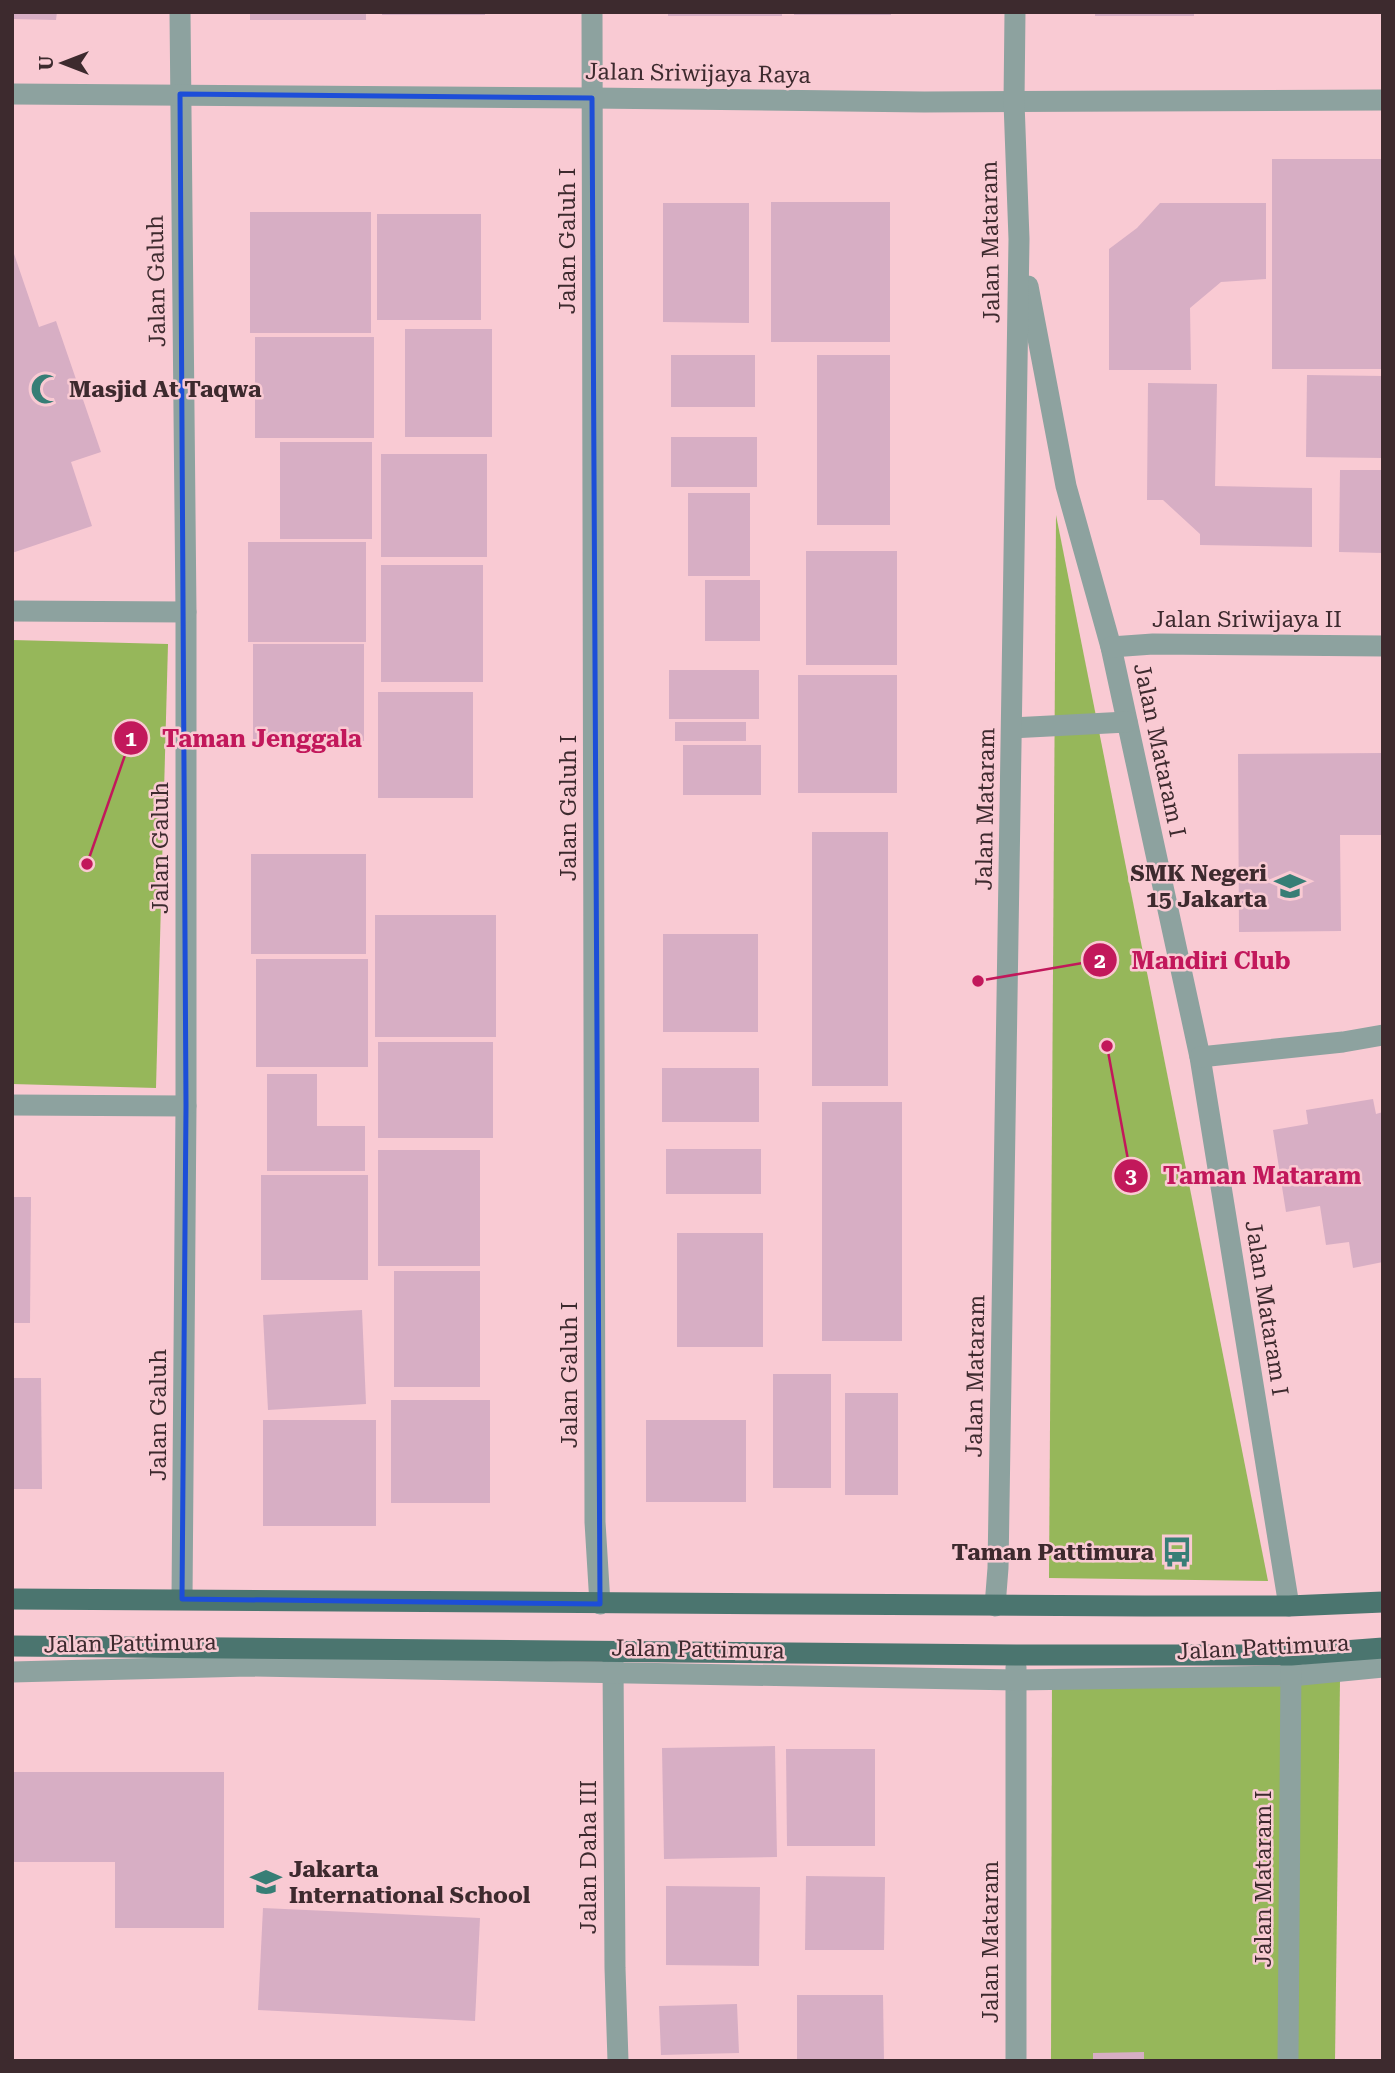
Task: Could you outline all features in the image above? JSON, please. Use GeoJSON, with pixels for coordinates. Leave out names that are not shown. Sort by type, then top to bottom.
{"type":"FeatureCollection","features":[{"type":"Feature","properties":{"kind":"main road","name":"Jalan Pattimura"},"geometry":{"type":"LineString","coordinates":[[12,1599],[995,1606],[1289,1606],[1383,1602]]}},
{"type":"Feature","properties":{"kind":"main road","name":"Jalan Pattimura"},"geometry":{"type":"LineString","coordinates":[[12,1646],[613,1663],[1016,1655],[1290,1665],[1383,1648]]}},
{"type":"Feature","properties":{"kind":"street","name":"Jalan Galuh"},"geometry":{"type":"LineString","coordinates":[[180,12],[186,612],[182,1600]]}},
{"type":"Feature","properties":{"kind":"street","name":"Jalan Galuh I"},"geometry":{"type":"LineString","coordinates":[[593,12],[595,1522],[600,1604]]}},
{"type":"Feature","properties":{"kind":"street","name":"Jalan Mataram"},"geometry":{"type":"LineString","coordinates":[[995,1606],[998,1568],[1019,239],[1014,102],[1015,12]]}},
{"type":"Feature","properties":{"kind":"street","name":"Jalan Sriwijaya Raya"},"geometry":{"type":"LineString","coordinates":[[12,94],[924,103],[1383,100]]}},
{"type":"Feature","properties":{"kind":"street","name":"Jalan Mataram I"},"geometry":{"type":"LineString","coordinates":[[1019,239],[1066,486],[1111,646],[1199,1057],[1289,1606]]}},
{"type":"Feature","properties":{"kind":"street"},"geometry":{"type":"LineString","coordinates":[[12,611],[186,612]]}},
{"type":"Feature","properties":{"kind":"street","name":"Jalan Sriwijaya II"},"geometry":{"type":"LineString","coordinates":[[1111,646],[1383,646]]}},
{"type":"Feature","properties":{"kind":"street"},"geometry":{"type":"LineString","coordinates":[[1012,728],[1127,722]]}},
{"type":"Feature","properties":{"kind":"street"},"geometry":{"type":"LineString","coordinates":[[1199,1057],[1343,1042],[1383,1035]]}},
{"type":"Feature","properties":{"kind":"street"},"geometry":{"type":"LineString","coordinates":[[12,1105],[186,1106]]}},
{"type":"Feature","properties":{"kind":"street","name":"Jalan Mataram"},"geometry":{"type":"LineString","coordinates":[[1016,1655],[1016,2061]]}},
{"type":"Feature","properties":{"kind":"street","name":"Jalan Pattimura"},"geometry":{"type":"LineString","coordinates":[[12,1672],[249,1666],[613,1663],[1016,1680],[1290,1665],[1383,1667]]}},
{"type":"Feature","properties":{"kind":"street","name":"Jalan Daha III"},"geometry":{"type":"LineString","coordinates":[[613,1663],[618,2061]]}},
{"type":"Feature","properties":{"kind":"street","name":"Jalan Mataram I"},"geometry":{"type":"LineString","coordinates":[[1288,2061],[1290,1665]]}},
{"type":"Feature","properties":{"kind":"highlighted area"},"geometry":{"type":"Polygon","coordinates":[[[180,94],[592,98],[600,1604],[182,1599],[186,1106],[180,94]]]}},
{"type":"Feature","properties":{"kind":"green space"},"geometry":{"type":"Polygon","coordinates":[[[1056,515],[1268,1581],[1049,1578],[1056,515]]]}},
{"type":"Feature","properties":{"kind":"green space"},"geometry":{"type":"Polygon","coordinates":[[[12,640],[168,644],[156,1088],[12,1084],[12,640]]]}},
{"type":"Feature","properties":{"kind":"green space"},"geometry":{"type":"Polygon","coordinates":[[[1052,1678],[1340,1680],[1335,2061],[1051,2061],[1052,1678]]]}},
{"type":"Feature","properties":{"kind":"building"},"geometry":{"type":"Polygon","coordinates":[[[12,12],[57,12],[56,20],[12,19],[12,12]]]}},
{"type":"Feature","properties":{"kind":"building"},"geometry":{"type":"Polygon","coordinates":[[[250,12],[366,12],[366,20],[250,20],[250,12]]]}},
{"type":"Feature","properties":{"kind":"building"},"geometry":{"type":"Polygon","coordinates":[[[382,12],[485,12],[485,15],[382,15],[382,12]]]}},
{"type":"Feature","properties":{"kind":"building"},"geometry":{"type":"Polygon","coordinates":[[[668,12],[782,12],[782,16],[668,16],[668,12]]]}},
{"type":"Feature","properties":{"kind":"building"},"geometry":{"type":"Polygon","coordinates":[[[794,12],[891,12],[891,15],[794,15],[794,12]]]}},
{"type":"Feature","properties":{"kind":"building"},"geometry":{"type":"Polygon","coordinates":[[[1095,12],[1194,12],[1194,16],[1095,16],[1095,12]]]}},
{"type":"Feature","properties":{"kind":"building"},"geometry":{"type":"Polygon","coordinates":[[[1272,159],[1383,159],[1383,369],[1272,369],[1272,159]]]}},
{"type":"Feature","properties":{"kind":"building"},"geometry":{"type":"Polygon","coordinates":[[[771,202],[890,202],[890,342],[771,342],[771,202]]]}},
{"type":"Feature","properties":{"kind":"building"},"geometry":{"type":"Polygon","coordinates":[[[663,203],[749,203],[749,323],[663,322],[663,203]]]}},
{"type":"Feature","properties":{"kind":"building"},"geometry":{"type":"Polygon","coordinates":[[[1160,203],[1266,203],[1266,279],[1221,282],[1190,308],[1191,370],[1109,370],[1109,249],[1137,228],[1160,203]]]}},
{"type":"Feature","properties":{"kind":"building"},"geometry":{"type":"Polygon","coordinates":[[[250,212],[371,212],[371,333],[250,333],[250,212]]]}},
{"type":"Feature","properties":{"kind":"building"},"geometry":{"type":"Polygon","coordinates":[[[377,214],[481,214],[481,320],[377,320],[377,214]]]}},
{"type":"Feature","properties":{"kind":"building","name":"Masjid At Taqwa"},"geometry":{"type":"Polygon","coordinates":[[[12,248],[39,327],[56,321],[101,452],[71,462],[92,526],[12,553],[12,248]]]}},
{"type":"Feature","properties":{"kind":"building"},"geometry":{"type":"Polygon","coordinates":[[[405,329],[492,329],[492,437],[405,437],[405,329]]]}},
{"type":"Feature","properties":{"kind":"building"},"geometry":{"type":"Polygon","coordinates":[[[255,337],[374,337],[374,438],[255,438],[255,337]]]}},
{"type":"Feature","properties":{"kind":"building"},"geometry":{"type":"Polygon","coordinates":[[[671,355],[755,355],[755,407],[671,407],[671,355]]]}},
{"type":"Feature","properties":{"kind":"building"},"geometry":{"type":"Polygon","coordinates":[[[817,355],[890,355],[890,525],[817,525],[817,355]]]}},
{"type":"Feature","properties":{"kind":"building"},"geometry":{"type":"Polygon","coordinates":[[[1307,375],[1383,376],[1383,458],[1306,457],[1307,375]]]}},
{"type":"Feature","properties":{"kind":"building"},"geometry":{"type":"Polygon","coordinates":[[[1148,383],[1217,384],[1215,486],[1312,488],[1312,547],[1200,545],[1200,534],[1163,500],[1147,500],[1148,383]]]}},
{"type":"Feature","properties":{"kind":"building"},"geometry":{"type":"Polygon","coordinates":[[[671,437],[757,437],[757,487],[671,487],[671,437]]]}},
{"type":"Feature","properties":{"kind":"building"},"geometry":{"type":"Polygon","coordinates":[[[280,442],[372,442],[372,539],[280,539],[280,442]]]}},
{"type":"Feature","properties":{"kind":"building"},"geometry":{"type":"Polygon","coordinates":[[[381,454],[487,454],[487,557],[381,557],[381,454]]]}},
{"type":"Feature","properties":{"kind":"building"},"geometry":{"type":"Polygon","coordinates":[[[1340,470],[1383,470],[1383,553],[1339,552],[1340,470]]]}},
{"type":"Feature","properties":{"kind":"building"},"geometry":{"type":"Polygon","coordinates":[[[688,493],[750,493],[750,576],[688,576],[688,493]]]}},
{"type":"Feature","properties":{"kind":"building"},"geometry":{"type":"Polygon","coordinates":[[[248,542],[366,542],[366,642],[248,642],[248,542]]]}},
{"type":"Feature","properties":{"kind":"building"},"geometry":{"type":"Polygon","coordinates":[[[806,551],[897,551],[897,665],[806,665],[806,551]]]}},
{"type":"Feature","properties":{"kind":"building"},"geometry":{"type":"Polygon","coordinates":[[[381,565],[483,565],[483,682],[381,682],[381,565]]]}},
{"type":"Feature","properties":{"kind":"building"},"geometry":{"type":"Polygon","coordinates":[[[705,580],[760,580],[760,641],[705,641],[705,580]]]}},
{"type":"Feature","properties":{"kind":"building"},"geometry":{"type":"Polygon","coordinates":[[[253,644],[364,644],[364,741],[253,741],[253,644]]]}},
{"type":"Feature","properties":{"kind":"building"},"geometry":{"type":"Polygon","coordinates":[[[669,670],[759,670],[759,719],[669,719],[669,670]]]}},
{"type":"Feature","properties":{"kind":"building"},"geometry":{"type":"Polygon","coordinates":[[[798,675],[897,675],[897,793],[798,793],[798,675]]]}},
{"type":"Feature","properties":{"kind":"building"},"geometry":{"type":"Polygon","coordinates":[[[378,692],[473,692],[473,798],[378,798],[378,692]]]}},
{"type":"Feature","properties":{"kind":"building"},"geometry":{"type":"Polygon","coordinates":[[[675,722],[746,722],[746,741],[675,741],[675,722]]]}},
{"type":"Feature","properties":{"kind":"building"},"geometry":{"type":"Polygon","coordinates":[[[683,745],[761,745],[761,795],[683,795],[683,745]]]}},
{"type":"Feature","properties":{"kind":"building","name":"SMK Negeri 15 Jakarta"},"geometry":{"type":"Polygon","coordinates":[[[1383,753],[1383,835],[1340,835],[1341,931],[1239,932],[1238,754],[1383,753]]]}},
{"type":"Feature","properties":{"kind":"building"},"geometry":{"type":"Polygon","coordinates":[[[812,832],[888,832],[888,1086],[812,1086],[812,832]]]}},
{"type":"Feature","properties":{"kind":"building"},"geometry":{"type":"Polygon","coordinates":[[[251,854],[366,854],[366,954],[251,954],[251,854]]]}},
{"type":"Feature","properties":{"kind":"building"},"geometry":{"type":"Polygon","coordinates":[[[375,915],[496,915],[496,1037],[375,1037],[375,915]]]}},
{"type":"Feature","properties":{"kind":"building"},"geometry":{"type":"Polygon","coordinates":[[[663,934],[758,934],[758,1032],[663,1032],[663,934]]]}},
{"type":"Feature","properties":{"kind":"building"},"geometry":{"type":"Polygon","coordinates":[[[256,959],[368,959],[368,1067],[256,1067],[256,959]]]}},
{"type":"Feature","properties":{"kind":"building"},"geometry":{"type":"Polygon","coordinates":[[[378,1042],[493,1042],[493,1138],[378,1138],[378,1042]]]}},
{"type":"Feature","properties":{"kind":"building"},"geometry":{"type":"Polygon","coordinates":[[[662,1068],[759,1068],[759,1122],[662,1122],[662,1068]]]}},
{"type":"Feature","properties":{"kind":"building"},"geometry":{"type":"Polygon","coordinates":[[[267,1074],[317,1074],[317,1126],[365,1126],[365,1171],[267,1171],[267,1074]]]}},
{"type":"Feature","properties":{"kind":"building"},"geometry":{"type":"Polygon","coordinates":[[[1373,1099],[1376,1114],[1383,1112],[1383,1262],[1353,1268],[1349,1242],[1326,1245],[1320,1206],[1286,1212],[1273,1130],[1308,1124],[1306,1110],[1373,1099]]]}},
{"type":"Feature","properties":{"kind":"building"},"geometry":{"type":"Polygon","coordinates":[[[822,1102],[902,1102],[902,1341],[822,1341],[822,1102]]]}},
{"type":"Feature","properties":{"kind":"building"},"geometry":{"type":"Polygon","coordinates":[[[666,1149],[761,1149],[761,1194],[666,1194],[666,1149]]]}},
{"type":"Feature","properties":{"kind":"building"},"geometry":{"type":"Polygon","coordinates":[[[378,1150],[480,1150],[480,1266],[378,1266],[378,1150]]]}},
{"type":"Feature","properties":{"kind":"building"},"geometry":{"type":"Polygon","coordinates":[[[261,1175],[368,1175],[368,1280],[261,1280],[261,1175]]]}},
{"type":"Feature","properties":{"kind":"building"},"geometry":{"type":"Polygon","coordinates":[[[12,1197],[31,1197],[30,1323],[12,1323],[12,1197]]]}},
{"type":"Feature","properties":{"kind":"building"},"geometry":{"type":"Polygon","coordinates":[[[677,1233],[763,1233],[763,1347],[677,1347],[677,1233]]]}},
{"type":"Feature","properties":{"kind":"building"},"geometry":{"type":"Polygon","coordinates":[[[394,1271],[480,1271],[480,1387],[394,1387],[394,1271]]]}},
{"type":"Feature","properties":{"kind":"building"},"geometry":{"type":"Polygon","coordinates":[[[362,1310],[366,1404],[268,1410],[263,1315],[362,1310]]]}},
{"type":"Feature","properties":{"kind":"building"},"geometry":{"type":"Polygon","coordinates":[[[773,1374],[831,1374],[831,1488],[773,1488],[773,1374]]]}},
{"type":"Feature","properties":{"kind":"building"},"geometry":{"type":"Polygon","coordinates":[[[12,1378],[41,1378],[42,1489],[12,1489],[12,1378]]]}},
{"type":"Feature","properties":{"kind":"building"},"geometry":{"type":"Polygon","coordinates":[[[845,1393],[898,1393],[898,1495],[845,1495],[845,1393]]]}},
{"type":"Feature","properties":{"kind":"building"},"geometry":{"type":"Polygon","coordinates":[[[391,1400],[490,1400],[490,1503],[391,1503],[391,1400]]]}},
{"type":"Feature","properties":{"kind":"building"},"geometry":{"type":"Polygon","coordinates":[[[263,1420],[376,1420],[376,1526],[263,1526],[263,1420]]]}},
{"type":"Feature","properties":{"kind":"building"},"geometry":{"type":"Polygon","coordinates":[[[646,1420],[746,1420],[746,1502],[646,1502],[646,1420]]]}},
{"type":"Feature","properties":{"kind":"building"},"geometry":{"type":"Polygon","coordinates":[[[775,1746],[777,1857],[664,1859],[662,1748],[775,1746]]]}},
{"type":"Feature","properties":{"kind":"building"},"geometry":{"type":"Polygon","coordinates":[[[786,1749],[875,1749],[875,1846],[787,1846],[786,1749]]]}},
{"type":"Feature","properties":{"kind":"building"},"geometry":{"type":"Polygon","coordinates":[[[12,1772],[224,1772],[224,1928],[115,1928],[115,1862],[12,1862],[12,1772]]]}},
{"type":"Feature","properties":{"kind":"building"},"geometry":{"type":"Polygon","coordinates":[[[806,1876],[885,1877],[884,1950],[805,1950],[806,1876]]]}},
{"type":"Feature","properties":{"kind":"building"},"geometry":{"type":"Polygon","coordinates":[[[666,1886],[760,1887],[759,1966],[666,1965],[666,1886]]]}},
{"type":"Feature","properties":{"kind":"building"},"geometry":{"type":"Polygon","coordinates":[[[263,1908],[480,1918],[475,2021],[258,2010],[263,1908]]]}},
{"type":"Feature","properties":{"kind":"building"},"geometry":{"type":"Polygon","coordinates":[[[797,1995],[883,1995],[884,2061],[797,2061],[797,1995]]]}},
{"type":"Feature","properties":{"kind":"building"},"geometry":{"type":"Polygon","coordinates":[[[737,2004],[739,2053],[661,2055],[659,2006],[737,2004]]]}},
{"type":"Feature","properties":{"kind":"building"},"geometry":{"type":"Polygon","coordinates":[[[1144,2052],[1144,2061],[1093,2061],[1093,2053],[1144,2052]]]}},
{"type":"Feature","properties":{"kind":"place","name":"Masjid At Taqwa"},"geometry":{"type":"Point","coordinates":[46,389]}},
{"type":"Feature","properties":{"kind":"place","name":"Taman Jenggala"},"geometry":{"type":"Point","coordinates":[87,864]}},
{"type":"Feature","properties":{"kind":"place","name":"SMK Negeri 15 Jakarta"},"geometry":{"type":"Point","coordinates":[1290,886]}},
{"type":"Feature","properties":{"kind":"place","name":"Mandiri Club"},"geometry":{"type":"Point","coordinates":[978,981]}},
{"type":"Feature","properties":{"kind":"place","name":"Taman Mataram"},"geometry":{"type":"Point","coordinates":[1107,1046]}},
{"type":"Feature","properties":{"kind":"place","name":"Taman Pattimura"},"geometry":{"type":"Point","coordinates":[1177,1552]}},
{"type":"Feature","properties":{"kind":"place","name":"Jakarta International School"},"geometry":{"type":"Point","coordinates":[266,1882]}}]}
